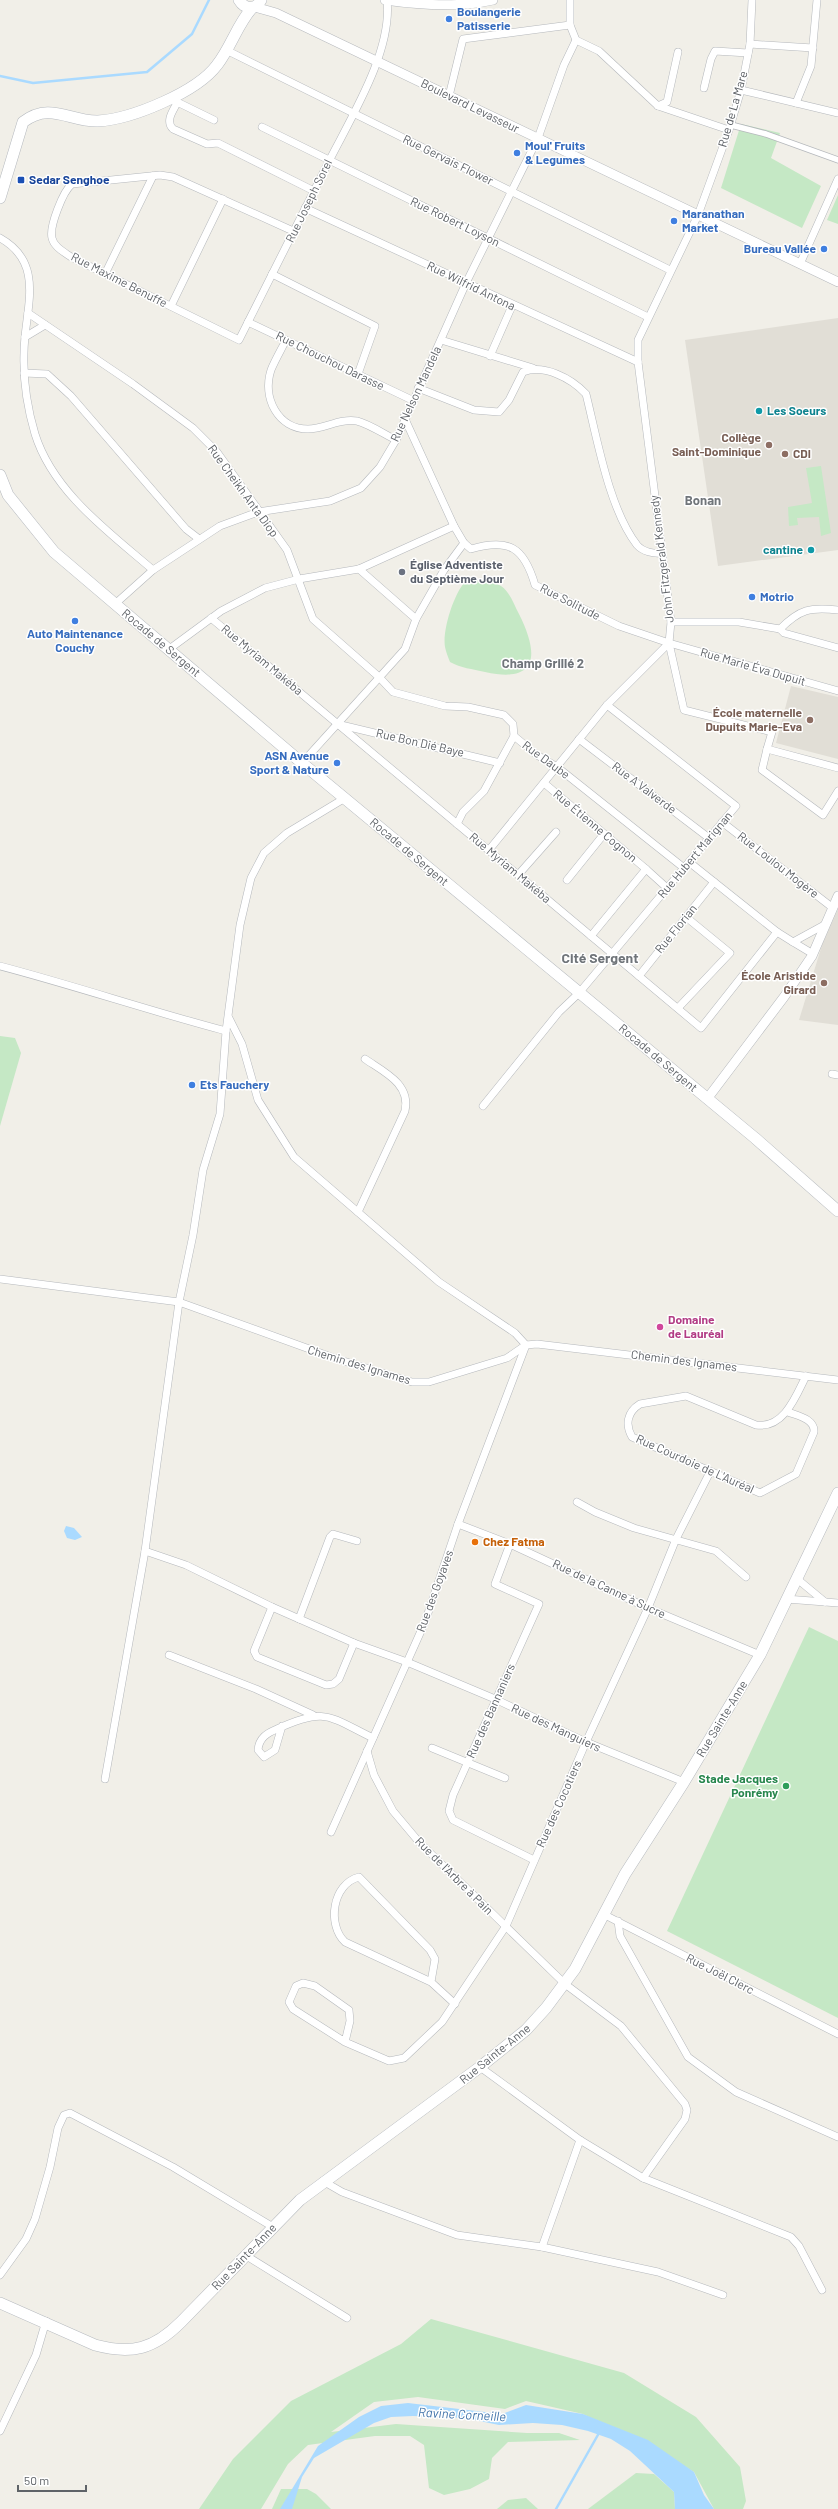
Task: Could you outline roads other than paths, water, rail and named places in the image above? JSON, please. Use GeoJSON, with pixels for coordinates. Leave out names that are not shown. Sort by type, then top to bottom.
{"type":"FeatureCollection","features":[{"type":"Feature","properties":{"kind":"main road"},"geometry":{"type":"LineString","coordinates":[[0,198],[23,122],[33,114],[51,112],[98,121],[173,101],[208,75],[226,50],[236,31],[256,5],[240,1],[236,31]]}},
{"type":"Feature","properties":{"kind":"main road","name":"Rocade de Sergent"},"geometry":{"type":"LineString","coordinates":[[0,475],[8,495],[54,552],[302,763],[707,1099],[838,1211]]}},
{"type":"Feature","properties":{"kind":"main road","name":"Rue Sainte-Anne"},"geometry":{"type":"LineString","coordinates":[[0,2303],[46,2321],[95,2345],[111,2349],[146,2347],[171,2332],[273,2227],[323,2181],[480,2067],[526,2030],[565,1984],[625,1874],[684,1782],[760,1655],[838,1493]]}},
{"type":"Feature","properties":{"kind":"street","name":"Boulevard Levasseur"},"geometry":{"type":"LineString","coordinates":[[265,0],[276,13]]}},
{"type":"Feature","properties":{"kind":"street"},"geometry":{"type":"LineString","coordinates":[[386,0],[433,4],[492,0]]}},
{"type":"Feature","properties":{"kind":"street","name":"Rue Joseph Sorel"},"geometry":{"type":"LineString","coordinates":[[239,340],[378,62],[387,18],[386,0]]}},
{"type":"Feature","properties":{"kind":"street"},"geometry":{"type":"LineString","coordinates":[[570,0],[570,25],[576,40],[599,51],[658,106],[730,128],[766,134],[838,160]]}},
{"type":"Feature","properties":{"kind":"street","name":"Rue de La Mare"},"geometry":{"type":"LineString","coordinates":[[698,215],[730,128],[741,90],[750,44],[752,0]]}},
{"type":"Feature","properties":{"kind":"street"},"geometry":{"type":"LineString","coordinates":[[796,103],[811,66],[817,0]]}},
{"type":"Feature","properties":{"kind":"street","name":"Boulevard Levasseur"},"geometry":{"type":"LineString","coordinates":[[256,5],[276,13],[838,282]]}},
{"type":"Feature","properties":{"kind":"street"},"geometry":{"type":"LineString","coordinates":[[449,96],[463,39],[570,25]]}},
{"type":"Feature","properties":{"kind":"street","name":"Rue Nelson Mandela"},"geometry":{"type":"LineString","coordinates":[[114,604],[153,570],[220,526],[258,512],[330,501],[361,488],[380,468],[396,440],[404,417],[441,340],[466,283],[538,138],[564,65],[576,40]]}},
{"type":"Feature","properties":{"kind":"street"},"geometry":{"type":"LineString","coordinates":[[750,44],[813,48]]}},
{"type":"Feature","properties":{"kind":"street","name":"Rue Gervais Flower"},"geometry":{"type":"LineString","coordinates":[[226,50],[670,270]]}},
{"type":"Feature","properties":{"kind":"street"},"geometry":{"type":"LineString","coordinates":[[704,88],[711,59],[715,51],[748,53]]}},
{"type":"Feature","properties":{"kind":"street"},"geometry":{"type":"LineString","coordinates":[[658,106],[667,102],[678,52]]}},
{"type":"Feature","properties":{"kind":"street"},"geometry":{"type":"LineString","coordinates":[[741,90],[838,113]]}},
{"type":"Feature","properties":{"kind":"street"},"geometry":{"type":"LineString","coordinates":[[214,120],[173,101],[170,119],[170,126],[172,129],[207,144],[218,143],[314,190]]}},
{"type":"Feature","properties":{"kind":"street","name":"Rue Robert Loyson"},"geometry":{"type":"LineString","coordinates":[[262,127],[648,317]]}},
{"type":"Feature","properties":{"kind":"street","name":"Rue Maxime Benuffe"},"geometry":{"type":"LineString","coordinates":[[239,340],[71,257],[54,244],[51,232],[65,191],[76,182],[167,175],[293,231]]}},
{"type":"Feature","properties":{"kind":"street"},"geometry":{"type":"LineString","coordinates":[[106,274],[153,176]]}},
{"type":"Feature","properties":{"kind":"street"},"geometry":{"type":"LineString","coordinates":[[800,264],[838,179]]}},
{"type":"Feature","properties":{"kind":"street"},"geometry":{"type":"LineString","coordinates":[[170,306],[223,199]]}},
{"type":"Feature","properties":{"kind":"street","name":"Rue Wilfrid Antona"},"geometry":{"type":"LineString","coordinates":[[306,208],[512,306],[638,362]]}},
{"type":"Feature","properties":{"kind":"street","name":"John Fitzgerald Kennedy"},"geometry":{"type":"LineString","coordinates":[[698,215],[670,270],[638,340],[638,362],[671,622],[669,643],[684,710],[772,732],[767,749]]}},
{"type":"Feature","properties":{"kind":"street"},"geometry":{"type":"LineString","coordinates":[[0,238],[14,248],[27,268],[30,281],[25,337],[24,373],[25,393],[36,436],[53,471],[88,514],[153,570]]}},
{"type":"Feature","properties":{"kind":"street"},"geometry":{"type":"LineString","coordinates":[[272,274],[375,326],[358,374]]}},
{"type":"Feature","properties":{"kind":"street"},"geometry":{"type":"LineString","coordinates":[[490,356],[512,306]]}},
{"type":"Feature","properties":{"kind":"street","name":"Rue Cheikh Anta Diop"},"geometry":{"type":"LineString","coordinates":[[28,313],[133,384],[193,428],[217,452],[258,512],[287,550],[313,619],[379,677]]}},
{"type":"Feature","properties":{"kind":"street","name":"Rue Chouchou Darasse"},"geometry":{"type":"LineString","coordinates":[[248,322],[412,400]]}},
{"type":"Feature","properties":{"kind":"street"},"geometry":{"type":"LineString","coordinates":[[25,337],[45,325]]}},
{"type":"Feature","properties":{"kind":"street"},"geometry":{"type":"LineString","coordinates":[[286,340],[271,371],[267,394],[277,416],[291,427],[309,429],[339,422],[357,421],[396,440]]}},
{"type":"Feature","properties":{"kind":"street"},"geometry":{"type":"LineString","coordinates":[[441,340],[575,382],[586,394],[620,516],[638,546],[654,554],[662,553]]}},
{"type":"Feature","properties":{"kind":"street"},"geometry":{"type":"LineString","coordinates":[[418,388],[474,410],[499,412],[509,400],[523,372],[533,368]]}},
{"type":"Feature","properties":{"kind":"street"},"geometry":{"type":"LineString","coordinates":[[24,373],[47,374],[71,396],[186,529],[199,539]]}},
{"type":"Feature","properties":{"kind":"street"},"geometry":{"type":"LineString","coordinates":[[302,763],[339,725],[379,677],[406,649],[416,619],[436,582],[464,543],[454,526],[404,417]]}},
{"type":"Feature","properties":{"kind":"street"},"geometry":{"type":"LineString","coordinates":[[168,650],[211,618],[265,588],[299,579],[359,569],[454,526]]}},
{"type":"Feature","properties":{"kind":"street","name":"Rue Solitude"},"geometry":{"type":"LineString","coordinates":[[464,543],[471,549],[502,544],[521,553],[530,565],[535,585],[619,626],[669,643]]}},
{"type":"Feature","properties":{"kind":"street"},"geometry":{"type":"LineString","coordinates":[[359,569],[416,619]]}},
{"type":"Feature","properties":{"kind":"street"},"geometry":{"type":"LineString","coordinates":[[780,629],[795,615],[806,610],[820,608],[838,610]]}},
{"type":"Feature","properties":{"kind":"street","name":"Rue Myriam Makéba"},"geometry":{"type":"LineString","coordinates":[[211,618],[701,1028],[778,932]]}},
{"type":"Feature","properties":{"kind":"street"},"geometry":{"type":"LineString","coordinates":[[671,622],[739,622],[780,629],[784,633],[838,648]]}},
{"type":"Feature","properties":{"kind":"street"},"geometry":{"type":"LineString","coordinates":[[489,850],[607,705],[669,643]]}},
{"type":"Feature","properties":{"kind":"street","name":"Rue Marie Éva Dupuit"},"geometry":{"type":"LineString","coordinates":[[669,643],[838,691]]}},
{"type":"Feature","properties":{"kind":"street","name":"Rue Daube"},"geometry":{"type":"LineString","coordinates":[[379,677],[392,692],[445,706],[468,707],[504,715],[513,724],[514,736],[537,755],[557,767],[686,865],[714,882],[778,932]]}},
{"type":"Feature","properties":{"kind":"street","name":"Rue Hubert Marignan"},"geometry":{"type":"LineString","coordinates":[[483,1106],[559,1012],[580,993],[736,806],[607,705]]}},
{"type":"Feature","properties":{"kind":"street","name":"Rue Bon Dié Baye"},"geometry":{"type":"LineString","coordinates":[[339,725],[500,762]]}},
{"type":"Feature","properties":{"kind":"street"},"geometry":{"type":"LineString","coordinates":[[457,824],[464,812],[484,791],[514,736]]}},
{"type":"Feature","properties":{"kind":"street","name":"Rue A Valverde"},"geometry":{"type":"LineString","coordinates":[[580,739],[709,838]]}},
{"type":"Feature","properties":{"kind":"street"},"geometry":{"type":"LineString","coordinates":[[838,768],[767,749],[762,770],[823,815],[838,791]]}},
{"type":"Feature","properties":{"kind":"street","name":"Rue Étienne Cognon"},"geometry":{"type":"LineString","coordinates":[[544,783],[668,888]]}},
{"type":"Feature","properties":{"kind":"street"},"geometry":{"type":"LineString","coordinates":[[106,1779],[145,1551],[179,1302],[193,1234],[203,1170],[220,1114],[226,1031],[229,1018],[240,925],[251,878],[264,853],[287,834],[345,798]]}},
{"type":"Feature","properties":{"kind":"street","name":"Rue Loulou Mogère"},"geometry":{"type":"LineString","coordinates":[[722,822],[833,908]]}},
{"type":"Feature","properties":{"kind":"street"},"geometry":{"type":"LineString","coordinates":[[518,875],[556,832]]}},
{"type":"Feature","properties":{"kind":"street"},"geometry":{"type":"LineString","coordinates":[[567,880],[604,834]]}},
{"type":"Feature","properties":{"kind":"street","name":"Rue Étienne Cognon"},"geometry":{"type":"LineString","coordinates":[[591,936],[646,869]]}},
{"type":"Feature","properties":{"kind":"street","name":"Rue Florian"},"geometry":{"type":"LineString","coordinates":[[639,976],[714,882]]}},
{"type":"Feature","properties":{"kind":"street"},"geometry":{"type":"LineString","coordinates":[[707,1099],[784,997],[812,954],[838,896]]}},
{"type":"Feature","properties":{"kind":"street"},"geometry":{"type":"LineString","coordinates":[[678,1008],[730,953],[686,917]]}},
{"type":"Feature","properties":{"kind":"street"},"geometry":{"type":"LineString","coordinates":[[793,942],[826,924]]}},
{"type":"Feature","properties":{"kind":"street"},"geometry":{"type":"LineString","coordinates":[[778,932],[812,954]]}},
{"type":"Feature","properties":{"kind":"street"},"geometry":{"type":"LineString","coordinates":[[0,966],[78,986],[154,1011],[226,1031]]}},
{"type":"Feature","properties":{"kind":"street"},"geometry":{"type":"LineString","coordinates":[[229,1018],[242,1044],[258,1100],[282,1141],[294,1157],[439,1282],[515,1333],[526,1345]]}},
{"type":"Feature","properties":{"kind":"street"},"geometry":{"type":"LineString","coordinates":[[358,1212],[405,1111],[407,1102],[404,1092],[395,1080],[364,1059]]}},
{"type":"Feature","properties":{"kind":"street","name":"Chemin des Ignames"},"geometry":{"type":"LineString","coordinates":[[0,1279],[179,1302],[337,1359],[412,1382],[429,1382],[507,1358],[526,1345],[537,1344],[838,1380]]}},
{"type":"Feature","properties":{"kind":"street","name":"Rue des Goyaves"},"geometry":{"type":"LineString","coordinates":[[331,1832],[425,1622],[458,1524],[526,1345]]}},
{"type":"Feature","properties":{"kind":"street"},"geometry":{"type":"LineString","coordinates":[[788,1412],[806,1376]]}},
{"type":"Feature","properties":{"kind":"street","name":"Rue Courdoie de L'Auréal"},"geometry":{"type":"LineString","coordinates":[[686,1396],[762,1426],[767,1425],[788,1412],[811,1422],[814,1429],[799,1469],[791,1477],[760,1493],[710,1472],[632,1437],[628,1429],[628,1423],[634,1408],[640,1404],[686,1396]]}},
{"type":"Feature","properties":{"kind":"street","name":"Rue des Cocotiers"},"geometry":{"type":"LineString","coordinates":[[345,2042],[349,2010],[314,1986],[303,1982],[296,1986],[289,2002],[293,2009],[345,2042],[388,2061],[404,2058],[425,2041],[455,2004],[506,1926],[586,1742],[648,1608],[676,1539],[710,1472]]}},
{"type":"Feature","properties":{"kind":"street"},"geometry":{"type":"LineString","coordinates":[[577,1502],[612,1519],[716,1551],[746,1577]]}},
{"type":"Feature","properties":{"kind":"street","name":"Rue de la Canne à Sucre"},"geometry":{"type":"LineString","coordinates":[[458,1524],[510,1544],[648,1608],[760,1655]]}},
{"type":"Feature","properties":{"kind":"street"},"geometry":{"type":"LineString","coordinates":[[299,1619],[330,1537],[334,1534],[357,1541]]}},
{"type":"Feature","properties":{"kind":"street","name":"Rue des Bannaniers"},"geometry":{"type":"LineString","coordinates":[[510,1544],[495,1584],[539,1604],[495,1699],[450,1804],[451,1816],[453,1820],[534,1860]]}},
{"type":"Feature","properties":{"kind":"street","name":"Rue des Manguiers"},"geometry":{"type":"LineString","coordinates":[[145,1551],[186,1565],[272,1607],[354,1643],[407,1662],[495,1699],[586,1742],[684,1782]]}},
{"type":"Feature","properties":{"kind":"street"},"geometry":{"type":"LineString","coordinates":[[796,1578],[825,1602]]}},
{"type":"Feature","properties":{"kind":"street"},"geometry":{"type":"LineString","coordinates":[[786,1599],[838,1604]]}},
{"type":"Feature","properties":{"kind":"street"},"geometry":{"type":"LineString","coordinates":[[272,1607],[254,1651],[257,1658],[277,1667],[326,1685],[333,1684],[339,1679],[354,1643]]}},
{"type":"Feature","properties":{"kind":"street"},"geometry":{"type":"LineString","coordinates":[[169,1655],[256,1689],[313,1715],[333,1719],[373,1738]]}},
{"type":"Feature","properties":{"kind":"street"},"geometry":{"type":"LineString","coordinates":[[282,1726],[313,1715]]}},
{"type":"Feature","properties":{"kind":"street"},"geometry":{"type":"LineString","coordinates":[[432,1748],[505,1778]]}},
{"type":"Feature","properties":{"kind":"street","name":"Rue de l'Arbre à Pain"},"geometry":{"type":"LineString","coordinates":[[367,1751],[374,1775],[393,1811],[444,1867],[565,1984],[621,2026],[685,2104],[687,2110],[684,2119],[643,2178]]}},
{"type":"Feature","properties":{"kind":"street"},"geometry":{"type":"LineString","coordinates":[[431,1982],[435,1959],[430,1950],[371,1887],[359,1877],[350,1879],[344,1885],[334,1909],[333,1921],[338,1935],[345,1942],[431,1982],[455,2004]]}},
{"type":"Feature","properties":{"kind":"street","name":"Rue Joël Clerc"},"geometry":{"type":"LineString","coordinates":[[603,1914],[838,2034]]}},
{"type":"Feature","properties":{"kind":"street"},"geometry":{"type":"LineString","coordinates":[[618,1921],[620,1936],[688,2057],[736,2092],[838,2137]]}},
{"type":"Feature","properties":{"kind":"street"},"geometry":{"type":"LineString","coordinates":[[480,2067],[580,2140],[643,2178],[791,2236],[799,2246],[822,2290]]}},
{"type":"Feature","properties":{"kind":"street"},"geometry":{"type":"LineString","coordinates":[[0,2275],[26,2239],[32,2226],[50,2167],[58,2128],[64,2115],[70,2113],[173,2168],[273,2227]]}},
{"type":"Feature","properties":{"kind":"street"},"geometry":{"type":"LineString","coordinates":[[542,2247],[580,2140]]}},
{"type":"Feature","properties":{"kind":"street"},"geometry":{"type":"LineString","coordinates":[[323,2181],[342,2192],[457,2235],[542,2247],[666,2274],[723,2295]]}},
{"type":"Feature","properties":{"kind":"street"},"geometry":{"type":"LineString","coordinates":[[246,2255],[348,2318]]}},
{"type":"Feature","properties":{"kind":"street"},"geometry":{"type":"LineString","coordinates":[[0,2431],[36,2354],[46,2321]]}},
{"type":"Feature","properties":{"kind":"water"},"geometry":{"type":"Polygon","coordinates":[[[66,1526],[74,1528],[82,1537],[75,1540],[67,1538],[64,1531],[66,1526]]]}},
{"type":"Feature","properties":{"kind":"water","name":"Ravine Corneille"},"geometry":{"type":"Polygon","coordinates":[[[408,2403],[502,2414],[526,2405],[583,2414],[648,2440],[694,2472],[704,2495],[714,2509],[675,2509],[674,2492],[630,2451],[611,2439],[588,2431],[562,2425],[533,2423],[499,2425],[465,2418],[413,2416],[391,2417],[374,2423],[314,2458],[302,2477],[292,2509],[280,2509],[318,2446],[359,2417],[381,2406],[408,2403]]]}},
{"type":"Feature","properties":{"kind":"waterway"},"geometry":{"type":"LineString","coordinates":[[0,76],[33,83],[147,72],[192,34],[209,0]]}},
{"type":"Feature","properties":{"kind":"waterway"},"geometry":{"type":"LineString","coordinates":[[556,2509],[599,2433]]}},
{"type":"Feature","properties":{"kind":"place","name":"Boulangerie Patisserie"},"geometry":{"type":"Point","coordinates":[449,19]}},
{"type":"Feature","properties":{"kind":"place","name":"Moul' Fruits & Legumes"},"geometry":{"type":"Point","coordinates":[517,153]}},
{"type":"Feature","properties":{"kind":"place","name":"Sedar Senghoe"},"geometry":{"type":"Point","coordinates":[21,180]}},
{"type":"Feature","properties":{"kind":"place","name":"Maranathan Market"},"geometry":{"type":"Point","coordinates":[674,221]}},
{"type":"Feature","properties":{"kind":"place","name":"Bureau Vallée"},"geometry":{"type":"Point","coordinates":[824,249]}},
{"type":"Feature","properties":{"kind":"place","name":"Les Soeurs"},"geometry":{"type":"Point","coordinates":[759,411]}},
{"type":"Feature","properties":{"kind":"place","name":"Collège Saint-Dominique"},"geometry":{"type":"Point","coordinates":[769,445]}},
{"type":"Feature","properties":{"kind":"place","name":"CDI"},"geometry":{"type":"Point","coordinates":[785,454]}},
{"type":"Feature","properties":{"kind":"place","name":"cantine"},"geometry":{"type":"Point","coordinates":[811,550]}},
{"type":"Feature","properties":{"kind":"place","name":"Église Adventiste du Septième Jour"},"geometry":{"type":"Point","coordinates":[402,572]}},
{"type":"Feature","properties":{"kind":"place","name":"Motrio"},"geometry":{"type":"Point","coordinates":[752,597]}},
{"type":"Feature","properties":{"kind":"place","name":"Auto Maintenance Couchy"},"geometry":{"type":"Point","coordinates":[75,621]}},
{"type":"Feature","properties":{"kind":"place","name":"École maternelle Dupuits Marie-Eva"},"geometry":{"type":"Point","coordinates":[810,720]}},
{"type":"Feature","properties":{"kind":"place","name":"ASN Avenue Sport & Nature"},"geometry":{"type":"Point","coordinates":[337,763]}},
{"type":"Feature","properties":{"kind":"place","name":"École Aristide Girard"},"geometry":{"type":"Point","coordinates":[824,983]}},
{"type":"Feature","properties":{"kind":"place","name":"Ets Fauchery"},"geometry":{"type":"Point","coordinates":[192,1085]}},
{"type":"Feature","properties":{"kind":"place","name":"Domaine de Lauréal"},"geometry":{"type":"Point","coordinates":[660,1327]}},
{"type":"Feature","properties":{"kind":"place","name":"Chez Fatma"},"geometry":{"type":"Point","coordinates":[475,1542]}},
{"type":"Feature","properties":{"kind":"place","name":"Stade Jacques Ponrémy"},"geometry":{"type":"Point","coordinates":[786,1786]}},
{"type":"Feature","properties":{"kind":"district","name":"Bonan"},"geometry":{"type":"Point","coordinates":[703,500]}},
{"type":"Feature","properties":{"kind":"district","name":"Champ Grillé 2"},"geometry":{"type":"Point","coordinates":[543,663]}},
{"type":"Feature","properties":{"kind":"district","name":"Cité Sergent"},"geometry":{"type":"Point","coordinates":[600,958]}}]}
